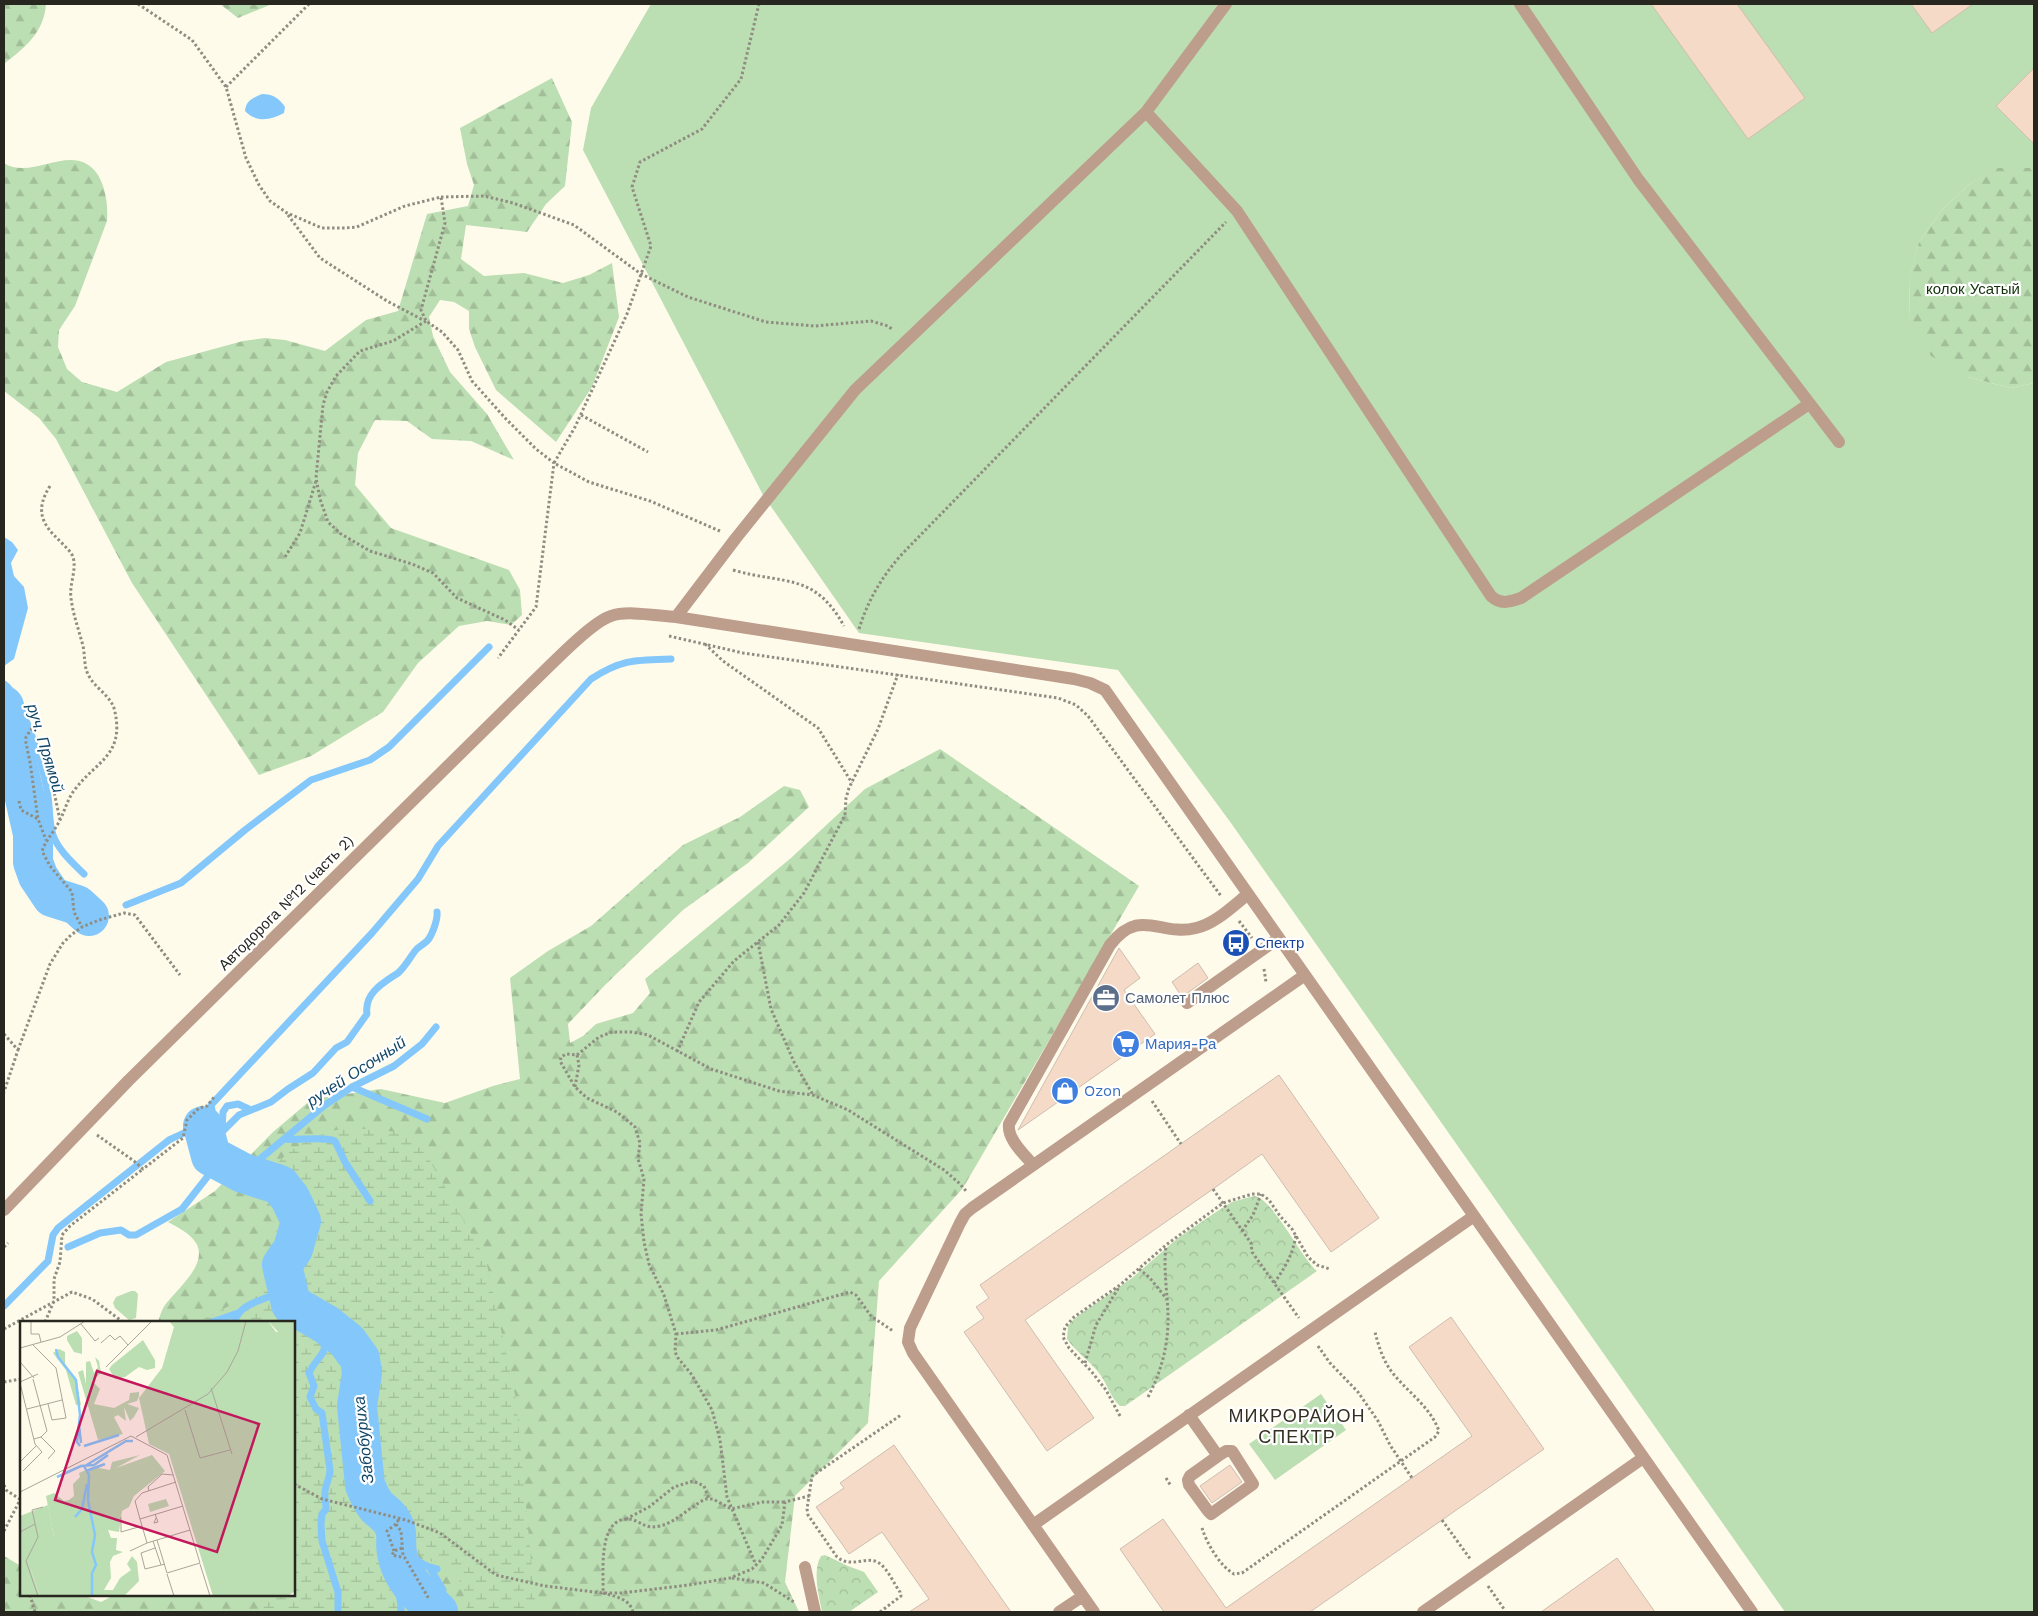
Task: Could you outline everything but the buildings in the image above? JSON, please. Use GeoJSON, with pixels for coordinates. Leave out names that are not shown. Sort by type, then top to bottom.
{"type":"FeatureCollection","features":[{"type":"Feature","properties":{"kind":"street"},"geometry":{"type":"LineString","coordinates":[[676,617],[736,538],[855,390],[1146,112],[1226,4]]}},
{"type":"Feature","properties":{"kind":"street"},"geometry":{"type":"LineString","coordinates":[[1520,4],[1638,179],[1839,442]]}},
{"type":"Feature","properties":{"kind":"street"},"geometry":{"type":"LineString","coordinates":[[1146,112],[1237,211],[1491,596],[1497,602],[1506,603],[1521,598],[1809,404]]}},
{"type":"Feature","properties":{"kind":"street","name":"Автодорога №12 (часть 2)"},"geometry":{"type":"LineString","coordinates":[[4,1210],[84,1126],[529,686],[596,624],[611,616],[626,614],[676,617]]}},
{"type":"Feature","properties":{"kind":"street"},"geometry":{"type":"LineString","coordinates":[[676,617],[1074,679],[1105,690],[1752,1612]]}},
{"type":"Feature","properties":{"kind":"street"},"geometry":{"type":"LineString","coordinates":[[1033,1165],[1011,1136],[1008,1129],[1009,1124],[1118,934],[1134,926],[1149,924],[1180,929],[1194,929],[1206,925],[1248,894]]}},
{"type":"Feature","properties":{"kind":"street"},"geometry":{"type":"LineString","coordinates":[[1186,1003],[1279,938]]}},
{"type":"Feature","properties":{"kind":"street"},"geometry":{"type":"LineString","coordinates":[[1094,1612],[913,1354],[908,1342],[910,1328],[965,1214],[1305,975]]}},
{"type":"Feature","properties":{"kind":"street"},"geometry":{"type":"LineString","coordinates":[[1033,1525],[1474,1216]]}},
{"type":"Feature","properties":{"kind":"street"},"geometry":{"type":"LineString","coordinates":[[1189,1415],[1218,1456]]}},
{"type":"Feature","properties":{"kind":"street"},"geometry":{"type":"LineString","coordinates":[[1226,1451],[1232,1451],[1253,1484],[1252,1487],[1211,1514],[1198,1498],[1188,1480],[1190,1476],[1218,1456],[1226,1451]]}},
{"type":"Feature","properties":{"kind":"street"},"geometry":{"type":"LineString","coordinates":[[1423,1612],[1644,1458]]}},
{"type":"Feature","properties":{"kind":"street"},"geometry":{"type":"LineString","coordinates":[[805,1567],[814,1610]]}},
{"type":"Feature","properties":{"kind":"street"},"geometry":{"type":"LineString","coordinates":[[1059,1612],[1083,1596]]}},
{"type":"Feature","properties":{"kind":"path"},"geometry":{"type":"LineString","coordinates":[[138,4],[192,40],[226,88],[246,158],[259,185],[270,201],[287,213],[322,228],[357,227],[405,206],[441,197],[484,196],[513,202],[574,225],[641,274],[688,297],[766,322],[815,326],[871,321],[888,326],[908,339]]}},
{"type":"Feature","properties":{"kind":"path"},"geometry":{"type":"LineString","coordinates":[[226,88],[310,4]]}},
{"type":"Feature","properties":{"kind":"path"},"geometry":{"type":"LineString","coordinates":[[498,658],[536,607],[554,463],[581,415],[627,314],[651,246],[632,187],[640,162],[702,129],[740,79],[759,4]]}},
{"type":"Feature","properties":{"kind":"path"},"geometry":{"type":"LineString","coordinates":[[426,321],[421,310],[422,301],[432,274],[445,223],[441,197]]}},
{"type":"Feature","properties":{"kind":"path"},"geometry":{"type":"LineString","coordinates":[[854,644],[865,610],[873,593],[886,573],[903,553],[1237,211]]}},
{"type":"Feature","properties":{"kind":"path"},"geometry":{"type":"LineString","coordinates":[[287,213],[320,258],[387,302],[426,321],[442,332],[458,350],[472,381],[506,419],[536,449],[554,463],[589,482],[650,501],[736,538]]}},
{"type":"Feature","properties":{"kind":"path"},"geometry":{"type":"LineString","coordinates":[[285,557],[300,533],[316,478],[323,406],[327,392],[336,376],[360,351],[394,341],[426,321]]}},
{"type":"Feature","properties":{"kind":"path"},"geometry":{"type":"LineString","coordinates":[[581,415],[648,452]]}},
{"type":"Feature","properties":{"kind":"path"},"geometry":{"type":"LineString","coordinates":[[316,478],[320,499],[328,522],[341,534],[370,551],[412,564],[433,573],[457,598],[505,620],[519,630]]}},
{"type":"Feature","properties":{"kind":"path"},"geometry":{"type":"LineString","coordinates":[[50,486],[42,499],[42,513],[46,526],[72,555],[74,568],[70,580],[71,598],[84,648],[87,673],[115,709],[117,722],[115,741],[110,754],[74,790],[54,832],[46,840],[42,851],[50,866],[72,892],[74,912],[82,927]]}},
{"type":"Feature","properties":{"kind":"path"},"geometry":{"type":"LineString","coordinates":[[716,565],[746,574],[796,582],[812,588],[837,613],[854,644]]}},
{"type":"Feature","properties":{"kind":"path"},"geometry":{"type":"LineString","coordinates":[[694,619],[696,633],[723,661],[818,728],[852,783]]}},
{"type":"Feature","properties":{"kind":"path"},"geometry":{"type":"LineString","coordinates":[[665,635],[743,653],[1058,698],[1076,705],[1088,716],[1261,951],[1269,1000]]}},
{"type":"Feature","properties":{"kind":"path"},"geometry":{"type":"LineString","coordinates":[[677,1052],[699,1002],[734,961],[779,925],[804,893],[845,815],[846,798],[878,729],[898,674]]}},
{"type":"Feature","properties":{"kind":"path"},"geometry":{"type":"LineString","coordinates":[[32,728],[26,737],[26,743],[38,819],[46,840]]}},
{"type":"Feature","properties":{"kind":"path"},"geometry":{"type":"LineString","coordinates":[[47,759],[60,820]]}},
{"type":"Feature","properties":{"kind":"path"},"geometry":{"type":"LineString","coordinates":[[19,801],[21,810],[38,819]]}},
{"type":"Feature","properties":{"kind":"path"},"geometry":{"type":"LineString","coordinates":[[4,1092],[50,964],[71,934],[82,927],[119,914],[135,915],[180,975]]}},
{"type":"Feature","properties":{"kind":"path"},"geometry":{"type":"LineString","coordinates":[[758,942],[771,1009],[794,1062],[813,1095]]}},
{"type":"Feature","properties":{"kind":"path"},"geometry":{"type":"LineString","coordinates":[[756,1565],[726,1497],[723,1458],[717,1425],[712,1410],[692,1375],[675,1352],[676,1334],[664,1295],[650,1264],[644,1242],[641,1214],[644,1179],[638,1159],[640,1143],[635,1127],[617,1112],[587,1098],[575,1087],[563,1070],[560,1061],[562,1057],[566,1054],[577,1055],[599,1037],[612,1032],[632,1032],[648,1035],[711,1069],[779,1091],[813,1095],[848,1110],[944,1170],[959,1182],[976,1205]]}},
{"type":"Feature","properties":{"kind":"path"},"geometry":{"type":"LineString","coordinates":[[4,1034],[18,1050]]}},
{"type":"Feature","properties":{"kind":"path"},"geometry":{"type":"LineString","coordinates":[[575,1087],[579,1065],[577,1055]]}},
{"type":"Feature","properties":{"kind":"path"},"geometry":{"type":"LineString","coordinates":[[1143,1089],[1181,1144]]}},
{"type":"Feature","properties":{"kind":"path"},"geometry":{"type":"LineString","coordinates":[[44,1321],[54,1301],[54,1279],[60,1262],[62,1235],[70,1226],[183,1138],[187,1120],[199,1108],[207,1106],[215,1096]]}},
{"type":"Feature","properties":{"kind":"path"},"geometry":{"type":"LineString","coordinates":[[84,1126],[134,1161],[142,1169]]}},
{"type":"Feature","properties":{"kind":"path"},"geometry":{"type":"LineString","coordinates":[[1120,1416],[1106,1390],[1069,1348],[1063,1337],[1065,1327],[1074,1317],[1120,1285],[1166,1245],[1223,1203],[1252,1194],[1261,1194],[1269,1200],[1296,1235],[1308,1257],[1317,1265],[1330,1270]]}},
{"type":"Feature","properties":{"kind":"path"},"geometry":{"type":"LineString","coordinates":[[1242,1231],[1253,1215],[1261,1194]]}},
{"type":"Feature","properties":{"kind":"path"},"geometry":{"type":"LineString","coordinates":[[1274,1283],[1285,1268],[1294,1250],[1296,1235]]}},
{"type":"Feature","properties":{"kind":"path"},"geometry":{"type":"LineString","coordinates":[[4,1247],[8,1244]]}},
{"type":"Feature","properties":{"kind":"path"},"geometry":{"type":"LineString","coordinates":[[1148,1397],[1159,1376],[1166,1348],[1168,1320],[1164,1263],[1166,1245]]}},
{"type":"Feature","properties":{"kind":"path"},"geometry":{"type":"LineString","coordinates":[[1140,1269],[1149,1276],[1166,1298]]}},
{"type":"Feature","properties":{"kind":"path"},"geometry":{"type":"LineString","coordinates":[[1084,1363],[1096,1325],[1120,1285]]}},
{"type":"Feature","properties":{"kind":"path"},"geometry":{"type":"LineString","coordinates":[[4,1330],[72,1292],[92,1299],[122,1321]]}},
{"type":"Feature","properties":{"kind":"path"},"geometry":{"type":"LineString","coordinates":[[676,1334],[716,1330],[850,1292],[856,1295],[871,1316],[908,1342]]}},
{"type":"Feature","properties":{"kind":"path"},"geometry":{"type":"LineString","coordinates":[[1201,1525],[1205,1539],[1228,1570],[1234,1574],[1242,1573],[1435,1437],[1439,1431],[1436,1424],[1417,1397],[1389,1368],[1374,1332]]}},
{"type":"Feature","properties":{"kind":"path"},"geometry":{"type":"LineString","coordinates":[[4,1382],[20,1379]]}},
{"type":"Feature","properties":{"kind":"path"},"geometry":{"type":"LineString","coordinates":[[880,1612],[898,1600],[900,1592],[878,1562],[843,1562],[837,1557],[806,1512],[812,1476],[901,1415]]}},
{"type":"Feature","properties":{"kind":"path"},"geometry":{"type":"LineString","coordinates":[[1166,1478],[1175,1492]]}},
{"type":"Feature","properties":{"kind":"path"},"geometry":{"type":"LineString","coordinates":[[603,1593],[603,1562],[606,1536],[615,1523],[649,1507],[674,1487],[692,1481],[704,1486],[709,1498]]}},
{"type":"Feature","properties":{"kind":"path"},"geometry":{"type":"LineString","coordinates":[[4,1485],[6,1490],[20,1499]]}},
{"type":"Feature","properties":{"kind":"path"},"geometry":{"type":"LineString","coordinates":[[295,1485],[322,1499],[394,1517],[440,1533],[496,1575],[545,1586],[603,1593],[625,1600],[632,1607],[633,1612]]}},
{"type":"Feature","properties":{"kind":"path"},"geometry":{"type":"LineString","coordinates":[[626,1519],[634,1520],[647,1528],[662,1525],[709,1498],[720,1502],[730,1509],[762,1502],[785,1502],[809,1496]]}},
{"type":"Feature","properties":{"kind":"path"},"geometry":{"type":"LineString","coordinates":[[4,1531],[20,1502]]}},
{"type":"Feature","properties":{"kind":"path"},"geometry":{"type":"LineString","coordinates":[[603,1593],[660,1588],[730,1578],[752,1569],[762,1559],[782,1526],[785,1502]]}},
{"type":"Feature","properties":{"kind":"path"},"geometry":{"type":"LineString","coordinates":[[399,1519],[387,1531],[395,1550],[393,1557],[403,1556]]}},
{"type":"Feature","properties":{"kind":"path"},"geometry":{"type":"LineString","coordinates":[[396,1524],[400,1531],[403,1556],[428,1599]]}},
{"type":"Feature","properties":{"kind":"path"},"geometry":{"type":"LineString","coordinates":[[395,1550],[402,1546]]}},
{"type":"Feature","properties":{"kind":"path"},"geometry":{"type":"LineString","coordinates":[[730,1578],[764,1582],[790,1600],[814,1610]]}},
{"type":"Feature","properties":{"kind":"path"},"geometry":{"type":"LineString","coordinates":[[30,1596],[36,1612]]}},
{"type":"Feature","properties":{"kind":"green space"},"geometry":{"type":"Polygon","coordinates":[[[4,4],[46,4],[42,23],[37,31],[26,45],[4,64],[4,4]]]}},
{"type":"Feature","properties":{"kind":"green space"},"geometry":{"type":"Polygon","coordinates":[[[220,4],[272,4],[238,18],[220,4]]]}},
{"type":"Feature","properties":{"kind":"green space"},"geometry":{"type":"Polygon","coordinates":[[[651,4],[2034,4],[2034,168],[1996,168],[1967,186],[1941,211],[1919,242],[1909,280],[1910,320],[1967,377],[2011,388],[2034,383],[2034,1612],[1785,1612],[1231,823],[1118,670],[859,633],[763,495],[583,150],[591,108],[651,4]]]}},
{"type":"Feature","properties":{"kind":"green space"},"geometry":{"type":"Polygon","coordinates":[[[552,78],[572,122],[565,186],[546,204],[527,232],[466,225],[461,259],[484,276],[524,273],[563,283],[589,275],[612,263],[619,317],[592,387],[556,442],[496,390],[475,347],[469,329],[469,311],[454,302],[440,300],[429,317],[433,336],[450,372],[487,414],[514,460],[471,441],[432,439],[407,421],[375,420],[358,453],[355,485],[391,528],[509,570],[520,590],[522,615],[511,625],[487,621],[459,626],[418,663],[383,712],[311,756],[259,775],[132,583],[56,439],[39,418],[4,391],[4,163],[15,167],[28,168],[65,160],[77,161],[88,165],[101,180],[106,197],[107,221],[75,306],[59,330],[58,347],[67,369],[82,382],[117,392],[166,362],[243,341],[265,338],[285,340],[325,351],[366,320],[398,311],[427,214],[468,206],[474,185],[467,164],[460,128],[552,78]]]}},
{"type":"Feature","properties":{"kind":"green space","name":"колок Усатый"},"geometry":{"type":"Polygon","coordinates":[[[1995,168],[2034,168],[2034,383],[2011,388],[1967,377],[1931,356],[1910,320],[1909,279],[1919,242],[1941,211],[1967,186],[1995,168]]]}},
{"type":"Feature","properties":{"kind":"green space"},"geometry":{"type":"Polygon","coordinates":[[[940,749],[1139,886],[963,1188],[879,1281],[868,1423],[795,1496],[785,1582],[799,1612],[4,1612],[4,1556],[20,1565],[20,1596],[85,1596],[101,1602],[112,1596],[295,1596],[295,1321],[158,1321],[164,1307],[195,1268],[199,1251],[196,1243],[190,1236],[168,1222],[215,1191],[273,1132],[312,1099],[381,1089],[445,1103],[493,1086],[520,1079],[510,978],[548,951],[591,926],[683,845],[740,817],[784,786],[800,790],[809,807],[748,863],[683,910],[607,983],[568,1024],[570,1043],[583,1036],[596,1024],[633,1013],[650,993],[645,979],[791,858],[865,789],[940,749]]]}},
{"type":"Feature","properties":{"kind":"green space"},"geometry":{"type":"Polygon","coordinates":[[[346,1128],[378,1130],[395,1132],[414,1140],[429,1159],[486,1260],[516,1399],[536,1612],[468,1612],[459,1581],[453,1569],[435,1563],[410,1549],[405,1549],[394,1555],[395,1569],[406,1601],[413,1612],[264,1612],[262,1596],[295,1596],[295,1321],[200,1321],[250,1295],[273,1276],[278,1250],[277,1236],[265,1194],[267,1181],[273,1169],[282,1158],[294,1149],[307,1141],[346,1128]]]}},
{"type":"Feature","properties":{"kind":"green space"},"geometry":{"type":"Polygon","coordinates":[[[1254,1196],[1269,1206],[1317,1271],[1125,1406],[1120,1406],[1099,1373],[1067,1339],[1068,1326],[1075,1318],[1132,1278],[1178,1238],[1232,1202],[1254,1196]]]}},
{"type":"Feature","properties":{"kind":"green space"},"geometry":{"type":"Polygon","coordinates":[[[135,1291],[138,1294],[136,1318],[129,1320],[115,1308],[113,1303],[116,1297],[135,1291]]]}},
{"type":"Feature","properties":{"kind":"green space"},"geometry":{"type":"Polygon","coordinates":[[[1321,1394],[1346,1430],[1275,1480],[1249,1444],[1321,1394]]]}},
{"type":"Feature","properties":{"kind":"green space"},"geometry":{"type":"Polygon","coordinates":[[[825,1555],[864,1572],[878,1592],[849,1612],[822,1612],[817,1584],[817,1569],[821,1556],[825,1555]]]}},
{"type":"Feature","properties":{"kind":"water"},"geometry":{"type":"Polygon","coordinates":[[[262,94],[278,99],[285,107],[284,113],[264,119],[249,115],[245,111],[247,104],[250,100],[262,94]]]}},
{"type":"Feature","properties":{"kind":"water"},"geometry":{"type":"Polygon","coordinates":[[[4,537],[12,542],[18,550],[11,563],[14,576],[24,587],[28,608],[14,659],[4,666],[4,537]]]}},
{"type":"Feature","properties":{"kind":"waterway"},"geometry":{"type":"LineString","coordinates":[[126,905],[181,883],[245,830],[311,780],[370,760],[389,747],[489,647]]}},
{"type":"Feature","properties":{"kind":"waterway"},"geometry":{"type":"LineString","coordinates":[[211,1130],[213,1116],[211,1105],[372,933],[418,879],[438,846],[591,679],[620,664],[671,659]]}},
{"type":"Feature","properties":{"kind":"waterway","name":"руч. Прямой"},"geometry":{"type":"LineString","coordinates":[[4,684],[18,704],[38,754],[46,786],[51,826],[55,841],[84,874]]}},
{"type":"Feature","properties":{"kind":"waterway","name":"Забобуриха"},"geometry":{"type":"LineString","coordinates":[[4,706],[33,834],[33,862],[38,876],[52,897],[77,905],[89,916]]}},
{"type":"Feature","properties":{"kind":"waterway"},"geometry":{"type":"LineString","coordinates":[[4,1306],[48,1261],[53,1235],[58,1228],[169,1140],[186,1132],[200,1129],[221,1133],[239,1115],[271,1102],[313,1073],[336,1048],[347,1042],[367,1014],[368,1000],[376,989],[398,973],[416,950],[429,939],[436,923],[437,912]]}},
{"type":"Feature","properties":{"kind":"waterway","name":"ручей Осочный"},"geometry":{"type":"LineString","coordinates":[[243,1173],[325,1105],[352,1087],[394,1066],[422,1044],[436,1027]]}},
{"type":"Feature","properties":{"kind":"waterway"},"geometry":{"type":"LineString","coordinates":[[352,1087],[427,1119]]}},
{"type":"Feature","properties":{"kind":"waterway"},"geometry":{"type":"LineString","coordinates":[[222,1131],[223,1112],[227,1106],[238,1104],[251,1110]]}},
{"type":"Feature","properties":{"kind":"waterway","name":"Забобуриха"},"geometry":{"type":"LineString","coordinates":[[203,1126],[211,1156],[243,1173],[280,1185],[290,1198],[301,1221],[293,1249],[282,1265],[291,1304],[327,1325],[347,1341],[360,1359],[362,1373],[357,1406],[365,1485],[376,1506],[393,1523],[396,1532],[399,1563],[407,1579],[418,1593],[438,1612]]}},
{"type":"Feature","properties":{"kind":"waterway"},"geometry":{"type":"LineString","coordinates":[[284,1139],[324,1139],[335,1141],[345,1162],[370,1201]]}},
{"type":"Feature","properties":{"kind":"waterway"},"geometry":{"type":"LineString","coordinates":[[68,1247],[100,1233],[121,1230],[129,1235],[136,1235],[182,1209],[215,1167],[215,1160],[211,1156]]}},
{"type":"Feature","properties":{"kind":"waterway"},"geometry":{"type":"LineString","coordinates":[[235,1321],[243,1309],[281,1291],[287,1285]]}},
{"type":"Feature","properties":{"kind":"waterway"},"geometry":{"type":"LineString","coordinates":[[215,1321],[238,1313]]}},
{"type":"Feature","properties":{"kind":"waterway"},"geometry":{"type":"LineString","coordinates":[[306,1313],[310,1331],[318,1337],[324,1347],[323,1352],[309,1373],[314,1386],[310,1397],[316,1409],[322,1413],[330,1470],[325,1493],[326,1509],[322,1514],[321,1524],[322,1541],[338,1592],[338,1612]]}},
{"type":"Feature","properties":{"kind":"waterway"},"geometry":{"type":"LineString","coordinates":[[395,1541],[419,1562],[437,1569]]}},
{"type":"Feature","properties":{"kind":"waterway"},"geometry":{"type":"LineString","coordinates":[[399,1560],[396,1581],[401,1612]]}},
{"type":"Feature","properties":{"kind":"waterway"},"geometry":{"type":"LineString","coordinates":[[430,1568],[443,1590]]}},
{"type":"Feature","properties":{"kind":"place","name":"Спектр"},"geometry":{"type":"Point","coordinates":[1236,943]}},
{"type":"Feature","properties":{"kind":"place","name":"Самолет Плюс"},"geometry":{"type":"Point","coordinates":[1106,998]}},
{"type":"Feature","properties":{"kind":"place","name":"Мария-Ра"},"geometry":{"type":"Point","coordinates":[1126,1044]}},
{"type":"Feature","properties":{"kind":"place","name":"Ozon"},"geometry":{"type":"Point","coordinates":[1065,1091]}},
{"type":"Feature","properties":{"kind":"district","name":"МИКРОРАЙОН СПЕКТР"},"geometry":{"type":"Point","coordinates":[1297,1426]}}]}
